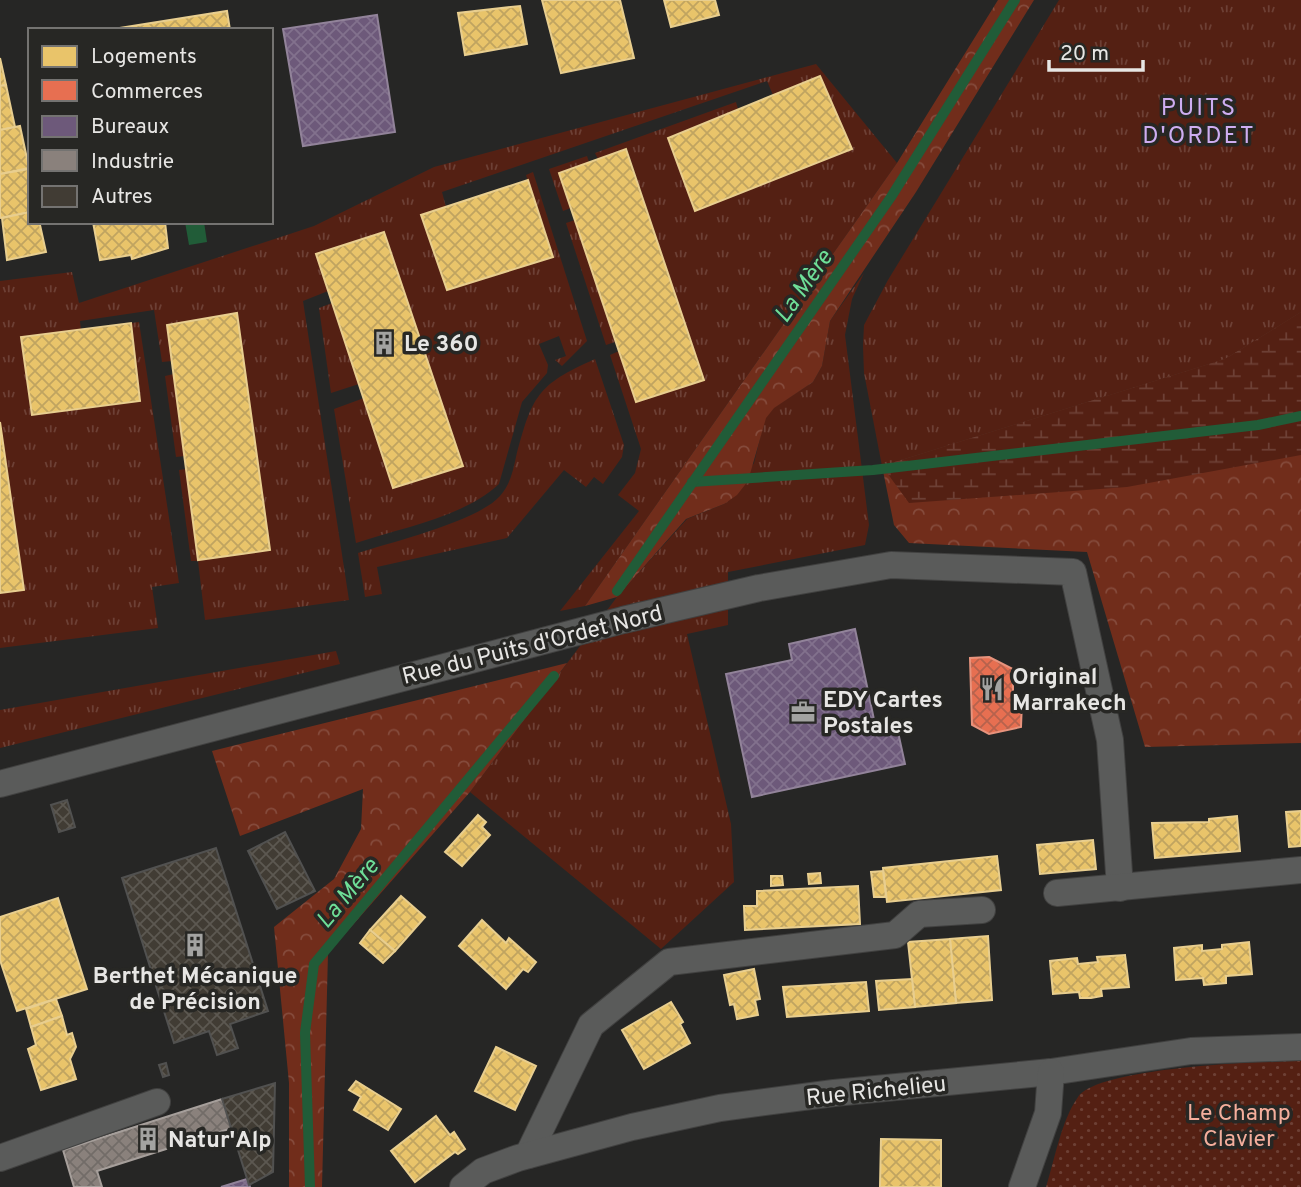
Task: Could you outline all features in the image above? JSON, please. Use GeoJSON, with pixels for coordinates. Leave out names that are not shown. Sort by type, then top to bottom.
{"type":"FeatureCollection","features":[{"type":"Feature","properties":{"kind":"street","name":"Rue du Puits d'Ordet Nord"},"geometry":{"type":"LineString","coordinates":[[0,784],[623,620],[759,587],[891,565],[1073,572],[1110,740],[1120,888]]}},
{"type":"Feature","properties":{"kind":"street"},"geometry":{"type":"LineString","coordinates":[[1057,893],[1301,870]]}},
{"type":"Feature","properties":{"kind":"street"},"geometry":{"type":"LineString","coordinates":[[528,1156],[590,1025],[668,962],[895,935],[919,914],[982,910]]}},
{"type":"Feature","properties":{"kind":"street","name":"Rue Richelieu"},"geometry":{"type":"LineString","coordinates":[[463,1187],[482,1171],[528,1156],[632,1127],[720,1108],[834,1093],[1051,1072],[1191,1051],[1301,1047]]}},
{"type":"Feature","properties":{"kind":"street"},"geometry":{"type":"LineString","coordinates":[[1022,1187],[1048,1113],[1051,1072]]}},
{"type":"Feature","properties":{"kind":"street"},"geometry":{"type":"LineString","coordinates":[[0,1158],[157,1102]]}},
{"type":"Feature","properties":{"kind":"green space"},"geometry":{"type":"Polygon","coordinates":[[[998,0],[1034,0],[916,192],[830,321],[822,366],[813,382],[774,408],[766,418],[748,481],[737,495],[724,504],[686,519],[617,597],[585,606],[897,163],[998,0]]]}},
{"type":"Feature","properties":{"kind":"green space"},"geometry":{"type":"Polygon","coordinates":[[[1059,0],[1301,0],[1301,312],[1225,359],[882,466],[864,373],[864,325],[888,280],[1059,0]]]}},
{"type":"Feature","properties":{"kind":"green space"},"geometry":{"type":"Polygon","coordinates":[[[816,64],[897,163],[585,606],[560,611],[639,511],[618,495],[635,473],[641,449],[610,355],[619,351],[636,402],[704,380],[627,149],[598,159],[595,153],[736,102],[738,109],[668,138],[696,210],[851,149],[820,76],[773,95],[767,81],[442,192],[446,207],[421,215],[447,290],[552,257],[526,175],[533,172],[587,341],[562,366],[555,360],[566,356],[559,336],[539,344],[548,365],[547,373],[522,402],[499,484],[484,496],[450,513],[356,543],[334,409],[364,398],[463,465],[384,232],[316,254],[328,291],[303,301],[349,600],[205,620],[198,561],[191,561],[179,470],[186,469],[198,560],[270,550],[237,314],[168,325],[172,361],[162,362],[154,310],[80,321],[81,330],[21,337],[32,415],[140,401],[131,323],[139,322],[179,583],[152,587],[158,628],[0,648],[0,593],[23,590],[0,422],[0,281],[72,272],[79,303],[314,226],[434,167],[816,64]]]}},
{"type":"Feature","properties":{"kind":"green space"},"geometry":{"type":"Polygon","coordinates":[[[587,156],[589,162],[559,173],[571,208],[563,211],[549,169],[587,156]]]}},
{"type":"Feature","properties":{"kind":"green space"},"geometry":{"type":"Polygon","coordinates":[[[575,220],[615,342],[606,345],[566,223],[575,220]]]}},
{"type":"Feature","properties":{"kind":"green space"},"geometry":{"type":"Polygon","coordinates":[[[864,273],[852,299],[845,335],[869,525],[865,545],[728,572],[728,625],[687,634],[731,824],[734,882],[661,949],[470,792],[617,597],[687,519],[724,504],[754,463],[765,418],[773,408],[813,382],[822,366],[830,321],[864,273]]]}},
{"type":"Feature","properties":{"kind":"green space"},"geometry":{"type":"Polygon","coordinates":[[[332,303],[359,384],[331,393],[319,308],[332,303]]]}},
{"type":"Feature","properties":{"kind":"green space"},"geometry":{"type":"Polygon","coordinates":[[[1301,312],[1301,743],[1145,747],[1087,552],[909,543],[894,525],[882,466],[1225,359],[1301,312]]]}},
{"type":"Feature","properties":{"kind":"green space"},"geometry":{"type":"Polygon","coordinates":[[[1301,312],[1301,455],[1127,487],[909,503],[882,466],[1225,359],[1301,312]]]}},
{"type":"Feature","properties":{"kind":"green space"},"geometry":{"type":"Polygon","coordinates":[[[595,359],[624,445],[622,457],[603,484],[594,477],[586,487],[564,470],[507,538],[377,567],[382,594],[365,597],[358,553],[454,522],[489,505],[500,496],[509,483],[527,420],[539,395],[560,377],[595,359]]]}},
{"type":"Feature","properties":{"kind":"green space"},"geometry":{"type":"Polygon","coordinates":[[[174,374],[185,456],[176,457],[165,376],[174,374]]]}},
{"type":"Feature","properties":{"kind":"green space"},"geometry":{"type":"Polygon","coordinates":[[[336,651],[340,664],[0,748],[0,710],[336,651]]]}},
{"type":"Feature","properties":{"kind":"green space"},"geometry":{"type":"Polygon","coordinates":[[[567,663],[470,792],[328,953],[322,1187],[289,1187],[289,1083],[274,927],[334,879],[361,829],[363,789],[240,836],[212,751],[567,663]]]}},
{"type":"Feature","properties":{"kind":"green space","name":"Le Champ Clavier"},"geometry":{"type":"Polygon","coordinates":[[[1301,1060],[1301,1187],[1046,1187],[1067,1117],[1078,1097],[1092,1087],[1116,1079],[1182,1068],[1301,1060]]]}},
{"type":"Feature","properties":{"kind":"shaded area"},"geometry":{"type":"Polygon","coordinates":[[[185,224],[204,224],[207,242],[189,245],[185,224]]]}},
{"type":"Feature","properties":{"kind":"building: Logements"},"geometry":{"type":"Polygon","coordinates":[[[542,0],[620,0],[634,58],[561,73],[542,0]]]}},
{"type":"Feature","properties":{"kind":"building: Logements"},"geometry":{"type":"Polygon","coordinates":[[[664,0],[715,0],[719,15],[671,27],[664,0]]]}},
{"type":"Feature","properties":{"kind":"building: Logements"},"geometry":{"type":"Polygon","coordinates":[[[520,6],[527,44],[465,55],[458,13],[520,6]]]}},
{"type":"Feature","properties":{"kind":"building: Logements"},"geometry":{"type":"Polygon","coordinates":[[[227,11],[230,28],[120,28],[227,11]]]}},
{"type":"Feature","properties":{"kind":"building: Logements"},"geometry":{"type":"Polygon","coordinates":[[[0,58],[6,85],[0,86],[0,58]]]}},
{"type":"Feature","properties":{"kind":"building: Logements"},"geometry":{"type":"Polygon","coordinates":[[[820,76],[852,149],[695,211],[668,138],[820,76]]]}},
{"type":"Feature","properties":{"kind":"building: Logements"},"geometry":{"type":"Polygon","coordinates":[[[6,85],[15,127],[0,130],[0,86],[6,85]]]}},
{"type":"Feature","properties":{"kind":"building: Logements"},"geometry":{"type":"Polygon","coordinates":[[[20,126],[28,168],[0,174],[0,130],[20,126]]]}},
{"type":"Feature","properties":{"kind":"building: Logements"},"geometry":{"type":"Polygon","coordinates":[[[626,149],[704,380],[636,402],[559,173],[626,149]]]}},
{"type":"Feature","properties":{"kind":"building: Logements"},"geometry":{"type":"Polygon","coordinates":[[[28,169],[28,212],[0,218],[0,174],[28,169]]]}},
{"type":"Feature","properties":{"kind":"building: Logements"},"geometry":{"type":"Polygon","coordinates":[[[528,180],[553,257],[447,290],[421,215],[528,180]]]}},
{"type":"Feature","properties":{"kind":"building: Logements"},"geometry":{"type":"Polygon","coordinates":[[[28,212],[28,224],[39,224],[46,252],[7,260],[2,218],[28,212]]]}},
{"type":"Feature","properties":{"kind":"building: Logements"},"geometry":{"type":"Polygon","coordinates":[[[93,224],[165,224],[168,248],[132,259],[131,255],[100,260],[93,224]]]}},
{"type":"Feature","properties":{"kind":"building: Logements","name":"Le 360"},"geometry":{"type":"Polygon","coordinates":[[[384,232],[463,466],[393,488],[316,254],[384,232]]]}},
{"type":"Feature","properties":{"kind":"building: Logements"},"geometry":{"type":"Polygon","coordinates":[[[237,313],[270,550],[198,560],[167,325],[237,313]]]}},
{"type":"Feature","properties":{"kind":"building: Logements"},"geometry":{"type":"Polygon","coordinates":[[[131,323],[140,401],[32,415],[21,337],[131,323]]]}},
{"type":"Feature","properties":{"kind":"building: Logements"},"geometry":{"type":"Polygon","coordinates":[[[0,422],[24,590],[0,593],[0,422]]]}},
{"type":"Feature","properties":{"kind":"building: Logements"},"geometry":{"type":"Polygon","coordinates":[[[1301,811],[1301,846],[1289,847],[1286,812],[1301,811]]]}},
{"type":"Feature","properties":{"kind":"building: Logements"},"geometry":{"type":"Polygon","coordinates":[[[478,815],[486,822],[482,827],[490,835],[462,866],[445,852],[478,815]]]}},
{"type":"Feature","properties":{"kind":"building: Logements"},"geometry":{"type":"Polygon","coordinates":[[[1237,816],[1240,851],[1155,858],[1152,823],[1209,822],[1209,819],[1237,816]]]}},
{"type":"Feature","properties":{"kind":"building: Logements"},"geometry":{"type":"Polygon","coordinates":[[[1093,840],[1096,869],[1040,874],[1037,845],[1093,840]]]}},
{"type":"Feature","properties":{"kind":"building: Logements"},"geometry":{"type":"Polygon","coordinates":[[[997,856],[1001,890],[887,902],[883,868],[997,856]]]}},
{"type":"Feature","properties":{"kind":"building: Logements"},"geometry":{"type":"Polygon","coordinates":[[[883,871],[886,897],[874,897],[871,872],[883,871]]]}},
{"type":"Feature","properties":{"kind":"building: Logements"},"geometry":{"type":"Polygon","coordinates":[[[820,873],[821,883],[809,884],[808,874],[820,873]]]}},
{"type":"Feature","properties":{"kind":"building: Logements"},"geometry":{"type":"Polygon","coordinates":[[[771,876],[782,876],[783,885],[771,886],[771,876]]]}},
{"type":"Feature","properties":{"kind":"building: Logements"},"geometry":{"type":"Polygon","coordinates":[[[858,886],[860,924],[745,930],[744,906],[757,906],[757,891],[858,886]]]}},
{"type":"Feature","properties":{"kind":"building: Logements"},"geometry":{"type":"Polygon","coordinates":[[[401,896],[425,917],[395,951],[370,930],[401,896]]]}},
{"type":"Feature","properties":{"kind":"building: Logements"},"geometry":{"type":"Polygon","coordinates":[[[58,898],[87,989],[17,1011],[0,960],[0,917],[58,898]]]}},
{"type":"Feature","properties":{"kind":"building: Logements"},"geometry":{"type":"Polygon","coordinates":[[[482,920],[506,943],[509,938],[536,962],[528,972],[523,969],[506,989],[459,946],[482,920]]]}},
{"type":"Feature","properties":{"kind":"building: Logements"},"geometry":{"type":"Polygon","coordinates":[[[370,930],[395,951],[383,963],[360,943],[370,930]]]}},
{"type":"Feature","properties":{"kind":"building: Logements"},"geometry":{"type":"Polygon","coordinates":[[[988,936],[992,1000],[956,1003],[950,939],[988,936]]]}},
{"type":"Feature","properties":{"kind":"building: Logements"},"geometry":{"type":"Polygon","coordinates":[[[950,939],[956,1003],[915,1007],[908,942],[950,939]]]}},
{"type":"Feature","properties":{"kind":"building: Logements"},"geometry":{"type":"Polygon","coordinates":[[[1249,942],[1252,974],[1226,976],[1226,983],[1204,985],[1203,978],[1176,980],[1174,948],[1202,945],[1202,951],[1222,949],[1222,945],[1249,942]]]}},
{"type":"Feature","properties":{"kind":"building: Logements"},"geometry":{"type":"Polygon","coordinates":[[[1125,955],[1129,987],[1101,989],[1102,996],[1091,998],[1080,998],[1079,992],[1053,994],[1050,961],[1077,958],[1078,964],[1098,962],[1097,957],[1125,955]]]}},
{"type":"Feature","properties":{"kind":"building: Logements"},"geometry":{"type":"Polygon","coordinates":[[[754,969],[760,999],[755,1000],[758,1015],[737,1019],[734,1004],[730,1005],[724,975],[754,969]]]}},
{"type":"Feature","properties":{"kind":"building: Logements"},"geometry":{"type":"Polygon","coordinates":[[[912,979],[915,1007],[879,1010],[876,981],[912,979]]]}},
{"type":"Feature","properties":{"kind":"building: Logements"},"geometry":{"type":"Polygon","coordinates":[[[866,982],[869,1011],[787,1017],[783,987],[866,982]]]}},
{"type":"Feature","properties":{"kind":"building: Logements"},"geometry":{"type":"Polygon","coordinates":[[[56,999],[62,1016],[31,1027],[26,1009],[56,999]]]}},
{"type":"Feature","properties":{"kind":"building: Logements"},"geometry":{"type":"Polygon","coordinates":[[[671,1002],[683,1022],[680,1024],[690,1043],[644,1069],[622,1030],[671,1002]]]}},
{"type":"Feature","properties":{"kind":"building: Logements"},"geometry":{"type":"Polygon","coordinates":[[[62,1016],[67,1035],[72,1033],[76,1047],[70,1059],[76,1079],[41,1090],[28,1049],[36,1045],[31,1027],[62,1016]]]}},
{"type":"Feature","properties":{"kind":"building: Logements"},"geometry":{"type":"Polygon","coordinates":[[[496,1047],[536,1066],[515,1110],[475,1091],[496,1047]]]}},
{"type":"Feature","properties":{"kind":"building: Logements"},"geometry":{"type":"Polygon","coordinates":[[[356,1081],[401,1109],[388,1130],[354,1110],[361,1097],[349,1090],[356,1081]]]}},
{"type":"Feature","properties":{"kind":"building: Logements"},"geometry":{"type":"Polygon","coordinates":[[[436,1116],[450,1135],[454,1132],[465,1149],[458,1154],[455,1152],[415,1182],[391,1151],[436,1116]]]}},
{"type":"Feature","properties":{"kind":"building: Logements"},"geometry":{"type":"Polygon","coordinates":[[[881,1139],[941,1140],[941,1187],[880,1187],[881,1139]]]}},
{"type":"Feature","properties":{"kind":"building: Commerces"},"geometry":{"type":"Polygon","coordinates":[[[989,657],[1013,669],[1013,701],[1022,701],[1021,727],[989,734],[972,725],[970,658],[989,657]]]}},
{"type":"Feature","properties":{"kind":"building: Bureaux"},"geometry":{"type":"Polygon","coordinates":[[[377,15],[395,132],[303,146],[283,29],[377,15]]]}},
{"type":"Feature","properties":{"kind":"building: Bureaux","name":"EDY Cartes Postales"},"geometry":{"type":"Polygon","coordinates":[[[855,629],[877,734],[898,732],[905,764],[752,797],[726,674],[792,660],[789,644],[855,629]]]}},
{"type":"Feature","properties":{"kind":"building: Bureaux","name":"Natur'Alp"},"geometry":{"type":"Polygon","coordinates":[[[247,1179],[250,1187],[221,1187],[247,1179]]]}},
{"type":"Feature","properties":{"kind":"building: Industrie","name":"Natur'Alp"},"geometry":{"type":"Polygon","coordinates":[[[222,1099],[232,1128],[97,1171],[102,1187],[74,1187],[63,1150],[222,1099]]]}},
{"type":"Feature","properties":{"kind":"building: Autres"},"geometry":{"type":"Polygon","coordinates":[[[67,800],[75,827],[59,832],[51,805],[67,800]]]}},
{"type":"Feature","properties":{"kind":"building: Autres"},"geometry":{"type":"Polygon","coordinates":[[[285,832],[315,891],[277,909],[248,851],[285,832]]]}},
{"type":"Feature","properties":{"kind":"building: Autres","name":"Berthet Mécanique de Précision"},"geometry":{"type":"Polygon","coordinates":[[[216,848],[268,1011],[230,1024],[238,1048],[217,1055],[209,1031],[174,1043],[122,878],[216,848]]]}},
{"type":"Feature","properties":{"kind":"building: Autres"},"geometry":{"type":"Polygon","coordinates":[[[166,1063],[169,1075],[163,1077],[159,1065],[166,1063]]]}},
{"type":"Feature","properties":{"kind":"building: Autres"},"geometry":{"type":"Polygon","coordinates":[[[275,1083],[273,1172],[249,1185],[222,1099],[275,1083]]]}},
{"type":"Feature","properties":{"kind":"waterway","name":"La Mère"},"geometry":{"type":"LineString","coordinates":[[617,591],[891,197],[1015,0]]}},
{"type":"Feature","properties":{"kind":"waterway"},"geometry":{"type":"LineString","coordinates":[[692,482],[873,470],[1258,425],[1301,416]]}},
{"type":"Feature","properties":{"kind":"waterway","name":"La Mère"},"geometry":{"type":"LineString","coordinates":[[310,1187],[305,1033],[314,964],[554,676]]}},
{"type":"Feature","properties":{"kind":"place","name":"Le 360"},"geometry":{"type":"Point","coordinates":[384,343]}},
{"type":"Feature","properties":{"kind":"place","name":"Original Marrakech"},"geometry":{"type":"Point","coordinates":[992,689]}},
{"type":"Feature","properties":{"kind":"place","name":"EDY Cartes Postales"},"geometry":{"type":"Point","coordinates":[803,712]}},
{"type":"Feature","properties":{"kind":"place","name":"Berthet Mécanique de Précision"},"geometry":{"type":"Point","coordinates":[195,945]}},
{"type":"Feature","properties":{"kind":"place","name":"Natur'Alp"},"geometry":{"type":"Point","coordinates":[148,1139]}},
{"type":"Feature","properties":{"kind":"district","name":"PUITS D'ORDET"},"geometry":{"type":"Point","coordinates":[1199,121]}}]}
